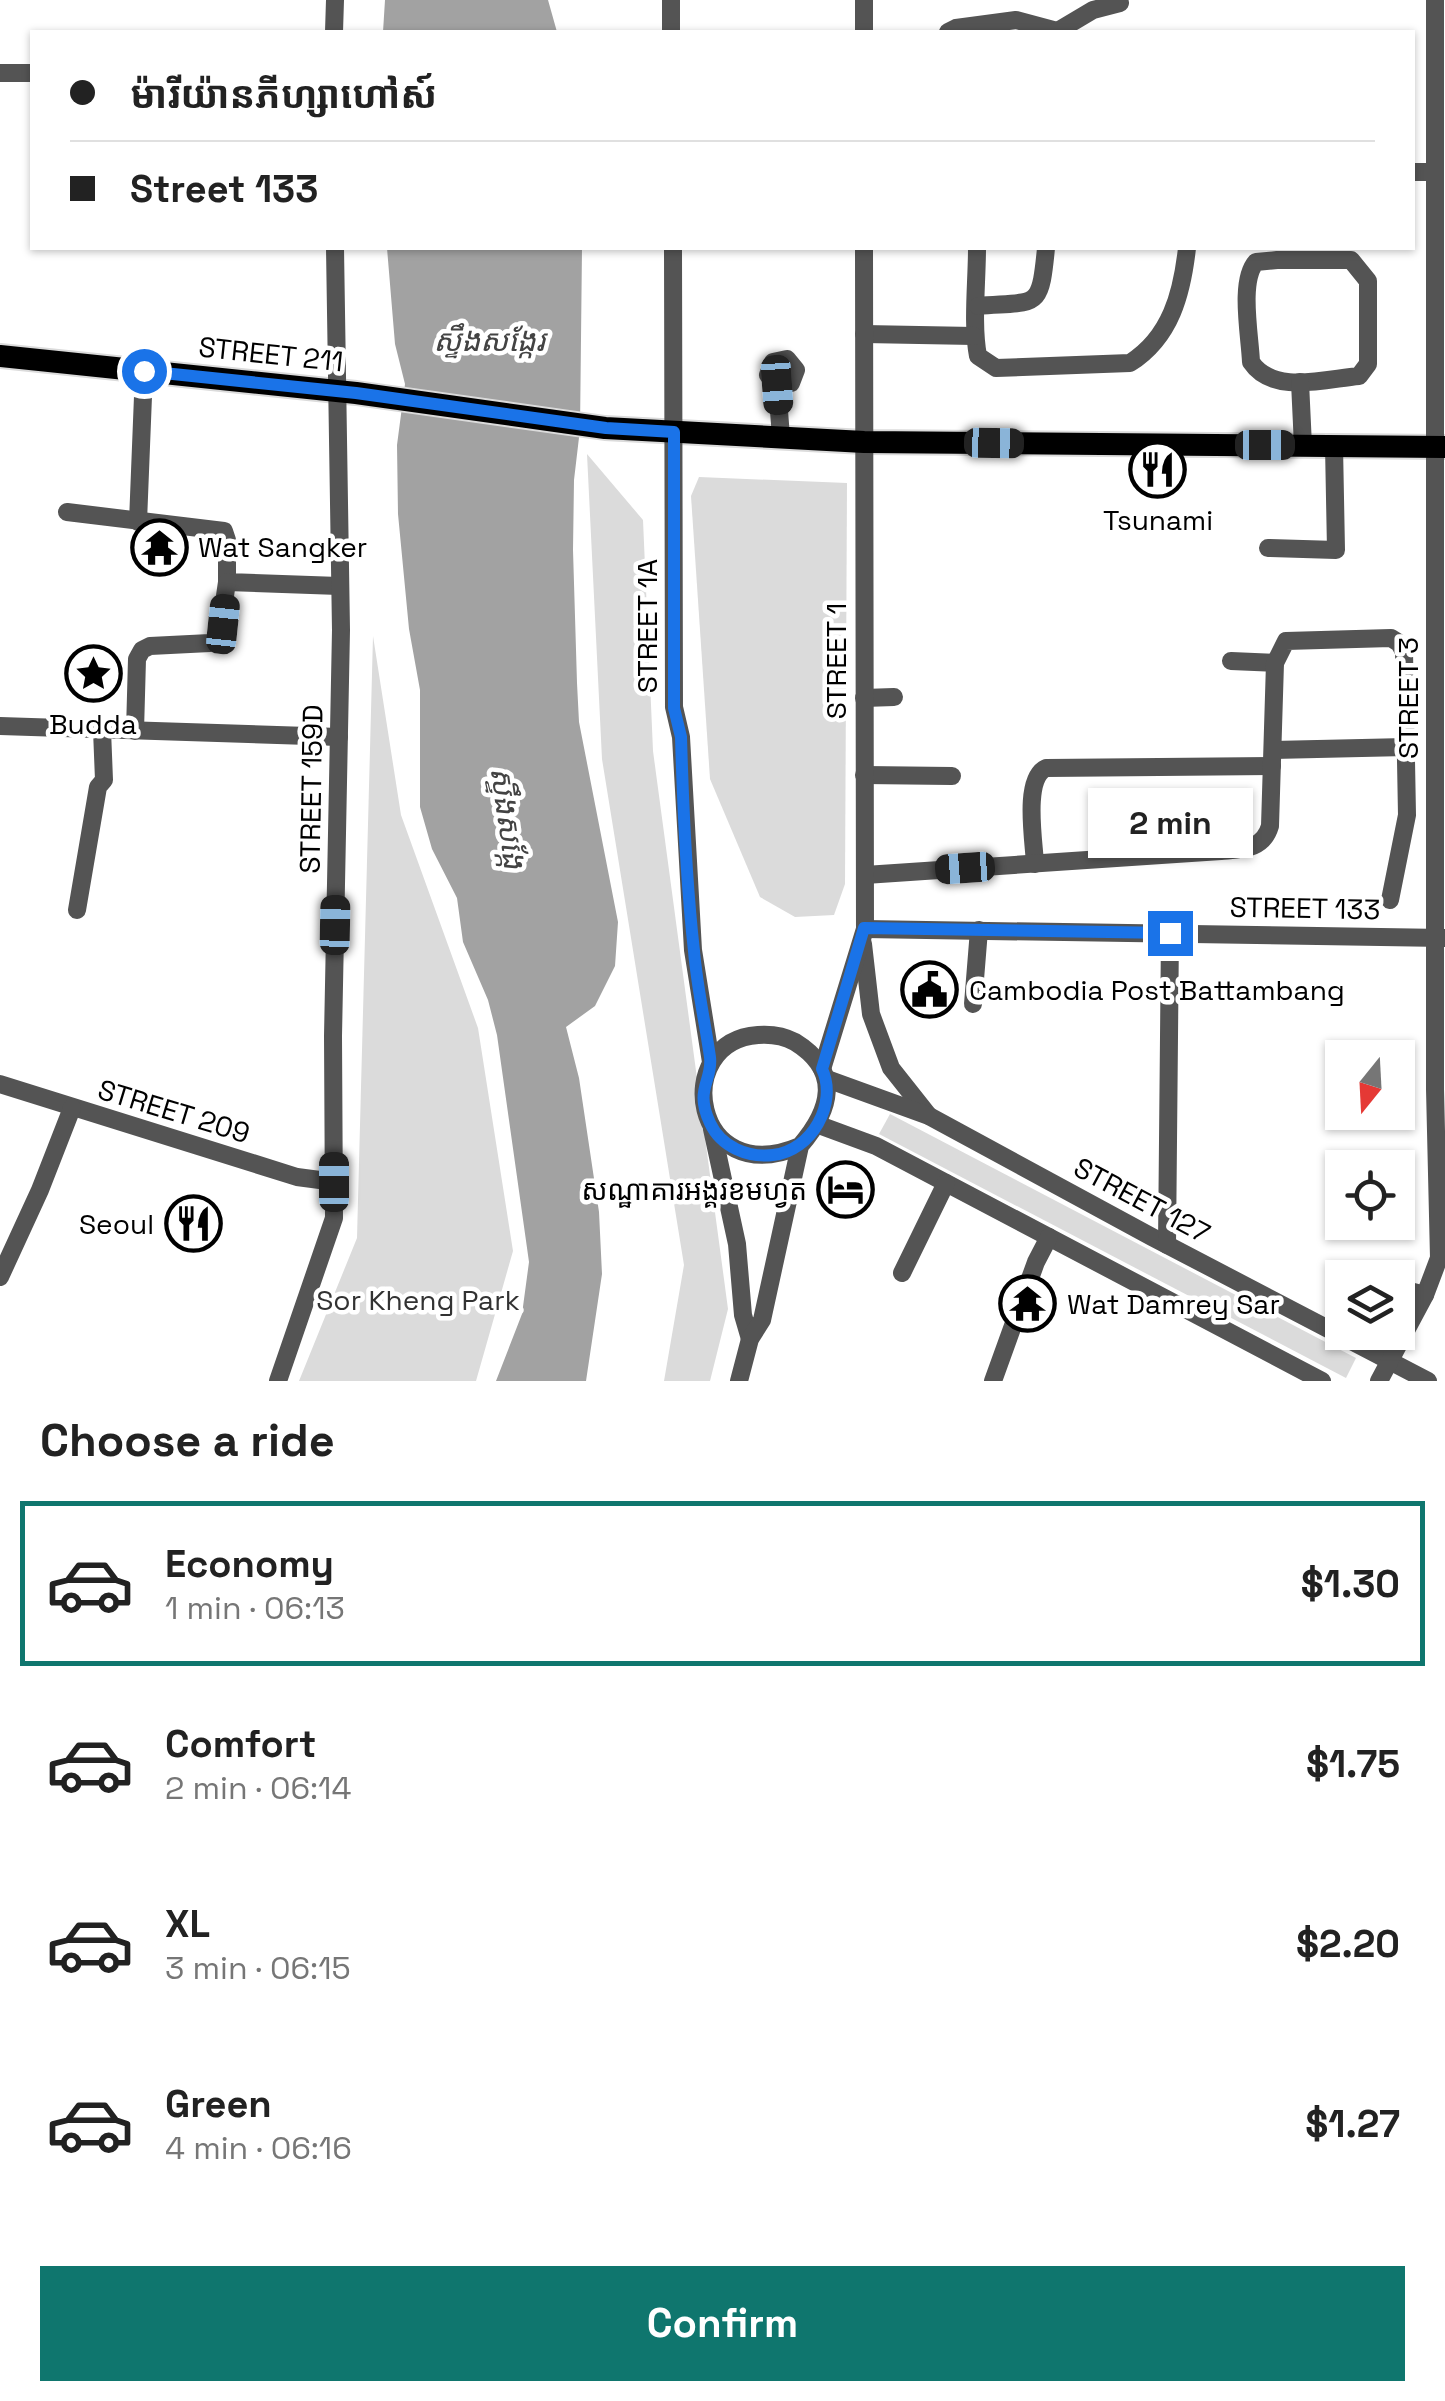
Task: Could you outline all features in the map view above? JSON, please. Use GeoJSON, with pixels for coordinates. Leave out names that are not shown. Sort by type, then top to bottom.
{"type":"FeatureCollection","features":[{"type":"Feature","properties":{"kind":"main road","name":"STREET 211"},"geometry":{"type":"LineString","coordinates":[[0,356],[347,392],[606,428],[864,442],[1440,447]]}},
{"type":"Feature","properties":{"kind":"street"},"geometry":{"type":"LineString","coordinates":[[334,30],[335,0]]}},
{"type":"Feature","properties":{"kind":"street"},"geometry":{"type":"LineString","coordinates":[[671,0],[671,30]]}},
{"type":"Feature","properties":{"kind":"street"},"geometry":{"type":"LineString","coordinates":[[864,0],[864,30]]}},
{"type":"Feature","properties":{"kind":"street","name":"STREET 3"},"geometry":{"type":"LineString","coordinates":[[1379,1381],[1442,1258],[1440,447],[1434,172],[1440,81],[1435,0]]}},
{"type":"Feature","properties":{"kind":"street"},"geometry":{"type":"LineString","coordinates":[[1059,30],[1092,10],[1120,3]]}},
{"type":"Feature","properties":{"kind":"street"},"geometry":{"type":"LineString","coordinates":[[978,28],[1016,20],[1049,30]]}},
{"type":"Feature","properties":{"kind":"street"},"geometry":{"type":"LineString","coordinates":[[0,74],[30,73]]}},
{"type":"Feature","properties":{"kind":"street"},"geometry":{"type":"LineString","coordinates":[[1415,172],[1434,172]]}},
{"type":"Feature","properties":{"kind":"street","name":"STREET 159D"},"geometry":{"type":"LineString","coordinates":[[278,1381],[334,1218],[339,586],[347,392],[335,250]]}},
{"type":"Feature","properties":{"kind":"street","name":"STREET 1A"},"geometry":{"type":"LineString","coordinates":[[673,250],[674,708],[681,737],[694,950],[711,1062]]}},
{"type":"Feature","properties":{"kind":"street","name":"STREET 1"},"geometry":{"type":"LineString","coordinates":[[824,1074],[863,932],[864,250]]}},
{"type":"Feature","properties":{"kind":"street"},"geometry":{"type":"LineString","coordinates":[[977,250],[974,336],[978,356],[996,368],[1130,363],[1148,352],[1172,316],[1184,279],[1187,250]]}},
{"type":"Feature","properties":{"kind":"street"},"geometry":{"type":"LineString","coordinates":[[978,306],[1029,302],[1042,289],[1046,250]]}},
{"type":"Feature","properties":{"kind":"street"},"geometry":{"type":"LineString","coordinates":[[1277,260],[1351,260],[1368,281],[1368,364],[1358,376],[1300,382],[1264,377],[1251,362],[1246,284],[1250,269],[1256,262],[1277,260]]}},
{"type":"Feature","properties":{"kind":"street"},"geometry":{"type":"LineString","coordinates":[[864,334],[974,336]]}},
{"type":"Feature","properties":{"kind":"street"},"geometry":{"type":"LineString","coordinates":[[138,522],[144,371]]}},
{"type":"Feature","properties":{"kind":"street"},"geometry":{"type":"LineString","coordinates":[[1300,382],[1303,446]]}},
{"type":"Feature","properties":{"kind":"street"},"geometry":{"type":"LineString","coordinates":[[777,385],[781,437]]}},
{"type":"Feature","properties":{"kind":"street"},"geometry":{"type":"LineString","coordinates":[[1268,548],[1336,550],[1334,446]]}},
{"type":"Feature","properties":{"kind":"street"},"geometry":{"type":"LineString","coordinates":[[67,512],[224,531],[227,540],[227,582],[219,637],[210,642],[150,646],[142,650],[138,659],[135,730]]}},
{"type":"Feature","properties":{"kind":"street"},"geometry":{"type":"LineString","coordinates":[[227,582],[339,586]]}},
{"type":"Feature","properties":{"kind":"street"},"geometry":{"type":"LineString","coordinates":[[864,875],[1221,851],[1260,844],[1270,826],[1275,662],[1280,647],[1286,641],[1391,638],[1404,652],[1406,746],[1405,838],[1390,900]]}},
{"type":"Feature","properties":{"kind":"street"},"geometry":{"type":"LineString","coordinates":[[1232,662],[1275,662]]}},
{"type":"Feature","properties":{"kind":"street"},"geometry":{"type":"LineString","coordinates":[[864,698],[894,697]]}},
{"type":"Feature","properties":{"kind":"street"},"geometry":{"type":"LineString","coordinates":[[0,726],[340,737]]}},
{"type":"Feature","properties":{"kind":"street"},"geometry":{"type":"LineString","coordinates":[[77,910],[98,787],[104,780],[102,730]]}},
{"type":"Feature","properties":{"kind":"street"},"geometry":{"type":"LineString","coordinates":[[1035,864],[1034,779],[1038,771],[1046,768],[1272,758],[1406,746]]}},
{"type":"Feature","properties":{"kind":"street"},"geometry":{"type":"LineString","coordinates":[[864,776],[952,776]]}},
{"type":"Feature","properties":{"kind":"street"},"geometry":{"type":"LineString","coordinates":[[973,1004],[979,930]]}},
{"type":"Feature","properties":{"kind":"street","name":"STREET 133"},"geometry":{"type":"LineString","coordinates":[[863,932],[979,930],[1440,938]]}},
{"type":"Feature","properties":{"kind":"street"},"geometry":{"type":"LineString","coordinates":[[863,932],[870,1014],[891,1068],[929,1116]]}},
{"type":"Feature","properties":{"kind":"street"},"geometry":{"type":"LineString","coordinates":[[1167,1246],[1170,933]]}},
{"type":"Feature","properties":{"kind":"street"},"geometry":{"type":"LineString","coordinates":[[712,1128],[729,1146],[752,1156],[777,1155],[800,1146],[818,1125],[825,1107],[824,1074],[793,1040],[771,1034],[748,1036],[727,1046],[711,1062],[703,1084],[703,1106],[712,1128],[737,1244],[742,1316],[750,1339]]}},
{"type":"Feature","properties":{"kind":"street","name":"STREET 127"},"geometry":{"type":"LineString","coordinates":[[824,1074],[929,1116],[1167,1246],[1428,1381]]}},
{"type":"Feature","properties":{"kind":"street","name":"STREET 209"},"geometry":{"type":"LineString","coordinates":[[0,1084],[296,1176],[334,1182]]}},
{"type":"Feature","properties":{"kind":"street"},"geometry":{"type":"LineString","coordinates":[[0,1276],[72,1108]]}},
{"type":"Feature","properties":{"kind":"street"},"geometry":{"type":"LineString","coordinates":[[818,1125],[876,1146],[1322,1381]]}},
{"type":"Feature","properties":{"kind":"street"},"geometry":{"type":"LineString","coordinates":[[740,1381],[750,1339],[762,1320],[800,1146]]}},
{"type":"Feature","properties":{"kind":"street"},"geometry":{"type":"LineString","coordinates":[[902,1273],[946,1182]]}},
{"type":"Feature","properties":{"kind":"street"},"geometry":{"type":"LineString","coordinates":[[994,1381],[1036,1262],[1049,1237]]}},
{"type":"Feature","properties":{"kind":"street"},"geometry":{"type":"LineString","coordinates":[[1415,1292],[1425,1295]]}},
{"type":"Feature","properties":{"kind":"green space"},"geometry":{"type":"Polygon","coordinates":[[[587,454],[643,520],[653,751],[728,1309],[710,1381],[664,1381],[684,1265],[602,759],[587,454]]]}},
{"type":"Feature","properties":{"kind":"green space"},"geometry":{"type":"Polygon","coordinates":[[[699,477],[847,483],[845,884],[834,915],[795,917],[760,897],[710,779],[691,496],[699,477]]]}},
{"type":"Feature","properties":{"kind":"green space","name":"Sor Kheng Park"},"geometry":{"type":"Polygon","coordinates":[[[373,636],[401,815],[478,1028],[513,1251],[476,1381],[299,1381],[357,1238],[373,636]]]}},
{"type":"Feature","properties":{"kind":"green space"},"geometry":{"type":"Polygon","coordinates":[[[890,1114],[1325,1342],[1325,1350],[1341,1350],[1356,1358],[1346,1378],[879,1134],[890,1114]]]}},
{"type":"Feature","properties":{"kind":"water"},"geometry":{"type":"Polygon","coordinates":[[[385,0],[548,0],[556,30],[383,30],[385,0]]]}},
{"type":"Feature","properties":{"kind":"water","name":"ស្ទឹងសង្កែរ"},"geometry":{"type":"Polygon","coordinates":[[[387,250],[582,250],[580,429],[574,480],[573,550],[579,722],[618,922],[615,966],[595,1006],[566,1027],[579,1078],[599,1212],[602,1274],[586,1381],[496,1381],[522,1314],[529,1262],[497,1035],[488,1000],[463,942],[457,898],[432,849],[420,807],[420,690],[409,629],[398,514],[397,445],[405,384],[395,344],[387,250]]]}},
{"type":"Feature","properties":{"kind":"place","name":"Tsunami"},"geometry":{"type":"Point","coordinates":[1158,469]}},
{"type":"Feature","properties":{"kind":"place","name":"Wat Sangker"},"geometry":{"type":"Point","coordinates":[159,547]}},
{"type":"Feature","properties":{"kind":"place","name":"Budda"},"geometry":{"type":"Point","coordinates":[93,673]}},
{"type":"Feature","properties":{"kind":"place","name":"Cambodia Post Battambang"},"geometry":{"type":"Point","coordinates":[930,990]}},
{"type":"Feature","properties":{"kind":"place","name":"សណ្ឋាគារអង្គរខមហ្វត"},"geometry":{"type":"Point","coordinates":[846,1190]}},
{"type":"Feature","properties":{"kind":"place","name":"Seoul"},"geometry":{"type":"Point","coordinates":[193,1224]}},
{"type":"Feature","properties":{"kind":"place","name":"Wat Damrey Sar"},"geometry":{"type":"Point","coordinates":[1028,1304]}},
{"type":"Feature","properties":{"kind":"route"},"geometry":{"type":"LineString","coordinates":[[144,371],[356,393],[606,428],[674,432],[674,708],[681,737],[694,950],[711,1062],[703,1084],[703,1106],[712,1128],[729,1146],[752,1156],[777,1155],[800,1146],[818,1125],[827,1092],[822,1069],[864,928],[1170,933]]}},
{"type":"Feature","properties":{"kind":"water label","name":"ស្ទឹងសង្កែ"},"geometry":{"type":"Point","coordinates":[508,818]}}]}
